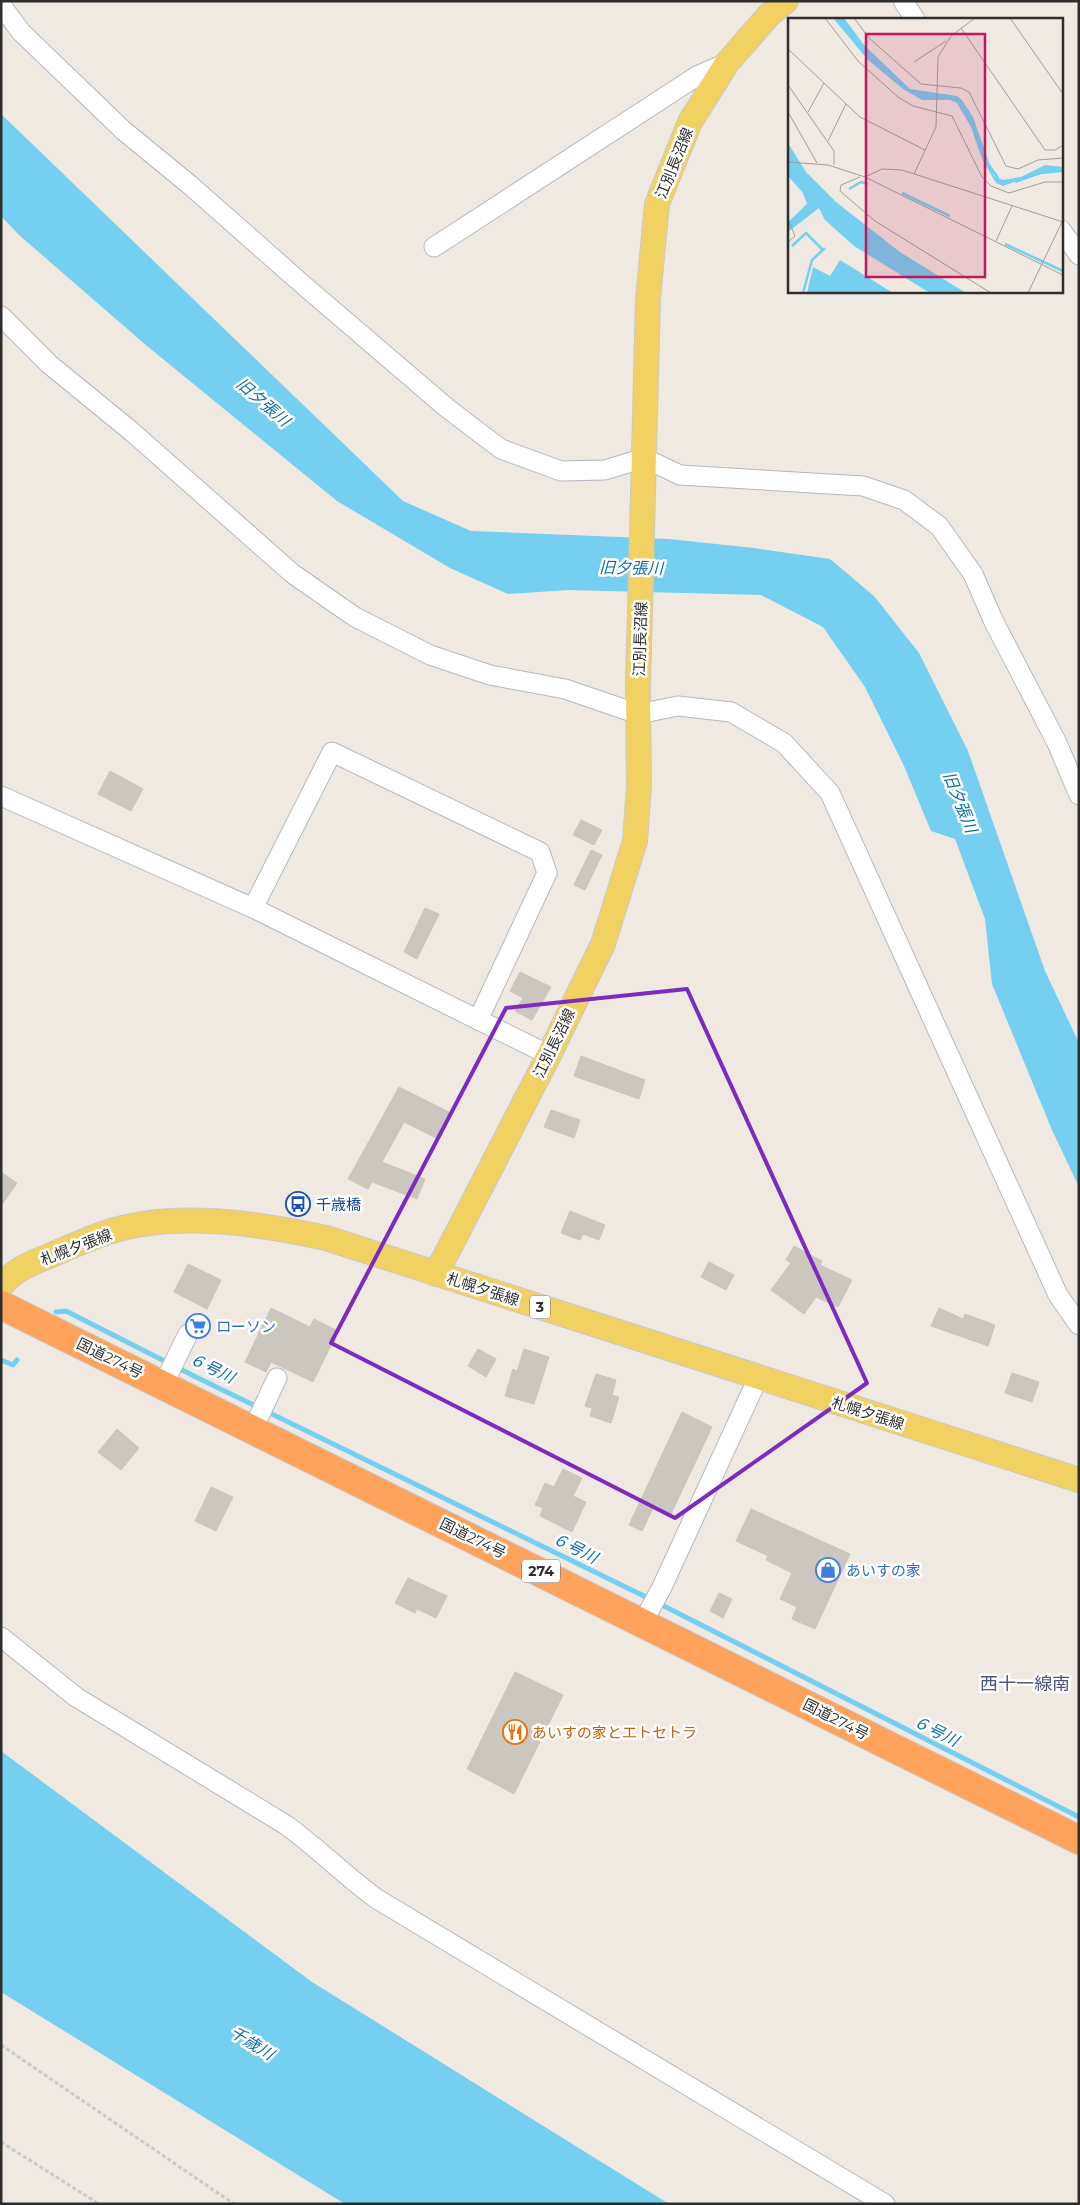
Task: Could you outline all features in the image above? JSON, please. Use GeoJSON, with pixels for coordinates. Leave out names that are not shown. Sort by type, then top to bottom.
{"type":"FeatureCollection","features":[{"type":"Feature","properties":{"kind":"highway","name":"国道274号"},"geometry":{"type":"LineString","coordinates":[[1,1305],[165,1380],[646,1618],[1079,1840]]}},
{"type":"Feature","properties":{"kind":"main road","name":"江別長沼線"},"geometry":{"type":"LineString","coordinates":[[436,1274],[549,1055],[602,944],[635,841],[640,786],[638,687],[645,486],[648,299],[657,204],[690,122],[727,63],[769,15],[786,1]]}},
{"type":"Feature","properties":{"kind":"main road","name":"札幌夕張線"},"geometry":{"type":"LineString","coordinates":[[1,1286],[12,1273],[106,1233],[147,1224],[186,1221],[286,1230],[326,1238],[1079,1480]]}},
{"type":"Feature","properties":{"kind":"street"},"geometry":{"type":"LineString","coordinates":[[903,1],[914,18]]}},
{"type":"Feature","properties":{"kind":"street"},"geometry":{"type":"LineString","coordinates":[[1,5],[22,32],[124,131],[190,185],[301,284],[447,408],[501,448],[561,470],[605,470],[644,458],[680,475],[863,486],[904,500],[939,526],[973,574],[994,622],[1057,743],[1079,794]]}},
{"type":"Feature","properties":{"kind":"street"},"geometry":{"type":"LineString","coordinates":[[434,247],[697,76],[727,63]]}},
{"type":"Feature","properties":{"kind":"street"},"geometry":{"type":"LineString","coordinates":[[1062,231],[1079,255]]}},
{"type":"Feature","properties":{"kind":"street"},"geometry":{"type":"LineString","coordinates":[[1,316],[50,364],[131,431],[293,574],[355,617],[430,655],[490,675],[565,689],[638,714],[678,706],[731,712],[784,743],[830,792],[855,852],[1058,1295],[1079,1325]]}},
{"type":"Feature","properties":{"kind":"street"},"geometry":{"type":"LineString","coordinates":[[252,908],[332,752],[540,852],[547,873],[478,1020]]}},
{"type":"Feature","properties":{"kind":"street"},"geometry":{"type":"LineString","coordinates":[[1,796],[252,908],[549,1055]]}},
{"type":"Feature","properties":{"kind":"street"},"geometry":{"type":"LineString","coordinates":[[165,1380],[188,1334]]}},
{"type":"Feature","properties":{"kind":"street"},"geometry":{"type":"LineString","coordinates":[[255,1424],[277,1378]]}},
{"type":"Feature","properties":{"kind":"street"},"geometry":{"type":"LineString","coordinates":[[646,1618],[758,1378]]}},
{"type":"Feature","properties":{"kind":"street"},"geometry":{"type":"LineString","coordinates":[[1,1637],[76,1697],[286,1825],[314,1846],[344,1875],[377,1900],[885,2204]]}},
{"type":"Feature","properties":{"kind":"path"},"geometry":{"type":"LineString","coordinates":[[1,2045],[234,2204]]}},
{"type":"Feature","properties":{"kind":"path"},"geometry":{"type":"LineString","coordinates":[[1,2140],[7,2146],[99,2204]]}},
{"type":"Feature","properties":{"kind":"highlighted area"},"geometry":{"type":"Polygon","coordinates":[[[687,989],[867,1383],[675,1518],[331,1343],[506,1008],[687,989]]]}},
{"type":"Feature","properties":{"kind":"water","name":"旧夕張川"},"geometry":{"type":"Polygon","coordinates":[[[1,114],[403,501],[471,531],[669,539],[754,548],[830,559],[874,596],[919,653],[968,751],[1045,971],[1079,1043],[1079,1187],[1052,1130],[992,984],[985,919],[955,839],[931,831],[904,766],[865,687],[823,627],[761,595],[568,590],[508,594],[450,568],[337,501],[147,346],[19,235],[1,216],[1,114]]]}},
{"type":"Feature","properties":{"kind":"water","name":"千歳川"},"geometry":{"type":"Polygon","coordinates":[[[1,1751],[312,1982],[669,2204],[345,2204],[1,1992],[1,1751]]]}},
{"type":"Feature","properties":{"kind":"building"},"geometry":{"type":"Polygon","coordinates":[[[110,771],[143,789],[131,811],[98,794],[110,771]]]}},
{"type":"Feature","properties":{"kind":"building"},"geometry":{"type":"Polygon","coordinates":[[[581,820],[602,830],[594,845],[573,835],[581,820]]]}},
{"type":"Feature","properties":{"kind":"building"},"geometry":{"type":"Polygon","coordinates":[[[591,850],[602,855],[585,890],[574,885],[591,850]]]}},
{"type":"Feature","properties":{"kind":"building"},"geometry":{"type":"Polygon","coordinates":[[[425,908],[439,914],[417,959],[404,952],[425,908]]]}},
{"type":"Feature","properties":{"kind":"building"},"geometry":{"type":"Polygon","coordinates":[[[520,972],[551,987],[532,1020],[515,1011],[523,998],[510,991],[520,972]]]}},
{"type":"Feature","properties":{"kind":"building"},"geometry":{"type":"Polygon","coordinates":[[[581,1056],[645,1080],[639,1099],[574,1076],[581,1056]]]}},
{"type":"Feature","properties":{"kind":"building"},"geometry":{"type":"Polygon","coordinates":[[[399,1087],[449,1112],[436,1138],[404,1122],[382,1162],[425,1179],[417,1199],[372,1182],[368,1189],[348,1179],[399,1087]]]}},
{"type":"Feature","properties":{"kind":"building"},"geometry":{"type":"Polygon","coordinates":[[[551,1110],[580,1120],[574,1138],[544,1127],[551,1110]]]}},
{"type":"Feature","properties":{"kind":"building"},"geometry":{"type":"Polygon","coordinates":[[[1,1172],[17,1183],[1,1206],[1,1172]]]}},
{"type":"Feature","properties":{"kind":"building"},"geometry":{"type":"Polygon","coordinates":[[[570,1211],[605,1225],[599,1240],[583,1234],[580,1240],[561,1233],[570,1211]]]}},
{"type":"Feature","properties":{"kind":"building"},"geometry":{"type":"Polygon","coordinates":[[[794,1246],[822,1261],[820,1265],[852,1280],[838,1307],[816,1297],[804,1314],[771,1290],[791,1263],[786,1260],[794,1246]]]}},
{"type":"Feature","properties":{"kind":"building"},"geometry":{"type":"Polygon","coordinates":[[[709,1262],[734,1275],[726,1290],[701,1277],[709,1262]]]}},
{"type":"Feature","properties":{"kind":"building"},"geometry":{"type":"Polygon","coordinates":[[[188,1264],[221,1280],[207,1309],[174,1292],[188,1264]]]}},
{"type":"Feature","properties":{"kind":"building"},"geometry":{"type":"Polygon","coordinates":[[[271,1308],[310,1327],[314,1319],[338,1331],[313,1382],[271,1362],[266,1372],[245,1362],[271,1308]]]}},
{"type":"Feature","properties":{"kind":"building"},"geometry":{"type":"Polygon","coordinates":[[[939,1308],[963,1319],[965,1314],[995,1325],[988,1346],[931,1326],[939,1308]]]}},
{"type":"Feature","properties":{"kind":"building"},"geometry":{"type":"Polygon","coordinates":[[[478,1349],[496,1359],[486,1377],[468,1366],[478,1349]]]}},
{"type":"Feature","properties":{"kind":"building"},"geometry":{"type":"Polygon","coordinates":[[[524,1349],[549,1357],[534,1404],[505,1396],[513,1369],[517,1371],[524,1349]]]}},
{"type":"Feature","properties":{"kind":"building"},"geometry":{"type":"Polygon","coordinates":[[[1012,1373],[1039,1382],[1032,1402],[1005,1393],[1012,1373]]]}},
{"type":"Feature","properties":{"kind":"building"},"geometry":{"type":"Polygon","coordinates":[[[596,1374],[616,1380],[612,1395],[619,1397],[611,1423],[590,1416],[592,1408],[585,1406],[596,1374]]]}},
{"type":"Feature","properties":{"kind":"building"},"geometry":{"type":"Polygon","coordinates":[[[682,1412],[712,1427],[671,1514],[654,1506],[642,1531],[629,1525],[682,1412]]]}},
{"type":"Feature","properties":{"kind":"building"},"geometry":{"type":"Polygon","coordinates":[[[117,1429],[139,1448],[121,1470],[98,1452],[117,1429]]]}},
{"type":"Feature","properties":{"kind":"building"},"geometry":{"type":"Polygon","coordinates":[[[563,1469],[582,1478],[573,1496],[586,1502],[572,1532],[540,1516],[543,1508],[535,1505],[545,1483],[554,1487],[563,1469]]]}},
{"type":"Feature","properties":{"kind":"building"},"geometry":{"type":"Polygon","coordinates":[[[211,1487],[233,1497],[216,1531],[195,1521],[211,1487]]]}},
{"type":"Feature","properties":{"kind":"building","name":"あいすの家"},"geometry":{"type":"Polygon","coordinates":[[[751,1509],[850,1554],[815,1629],[792,1619],[797,1607],[780,1599],[792,1573],[766,1560],[768,1556],[736,1541],[751,1509]]]}},
{"type":"Feature","properties":{"kind":"building"},"geometry":{"type":"Polygon","coordinates":[[[408,1578],[447,1596],[436,1618],[417,1609],[415,1613],[395,1603],[408,1578]]]}},
{"type":"Feature","properties":{"kind":"building"},"geometry":{"type":"Polygon","coordinates":[[[719,1593],[732,1599],[723,1618],[710,1611],[719,1593]]]}},
{"type":"Feature","properties":{"kind":"building","name":"あいすの家とエトセトラ"},"geometry":{"type":"Polygon","coordinates":[[[515,1672],[563,1695],[514,1794],[467,1769],[515,1672]]]}},
{"type":"Feature","properties":{"kind":"waterway","name":"６号川"},"geometry":{"type":"LineString","coordinates":[[56,1312],[66,1311],[194,1376],[650,1599]]}},
{"type":"Feature","properties":{"kind":"waterway","name":"６号川"},"geometry":{"type":"LineString","coordinates":[[1,1360],[13,1365],[17,1360]]}},
{"type":"Feature","properties":{"kind":"waterway","name":"６号川"},"geometry":{"type":"LineString","coordinates":[[658,1603],[1079,1817]]}},
{"type":"Feature","properties":{"kind":"place","name":"千歳橋"},"geometry":{"type":"Point","coordinates":[298,1204]}},
{"type":"Feature","properties":{"kind":"place","name":"ローソン"},"geometry":{"type":"Point","coordinates":[198,1326]}},
{"type":"Feature","properties":{"kind":"place","name":"あいすの家"},"geometry":{"type":"Point","coordinates":[828,1570]}},
{"type":"Feature","properties":{"kind":"place","name":"あいすの家とエトセトラ"},"geometry":{"type":"Point","coordinates":[515,1732]}},
{"type":"Feature","properties":{"kind":"district","name":"西十一線南"},"geometry":{"type":"Point","coordinates":[1025,1684]}}]}
